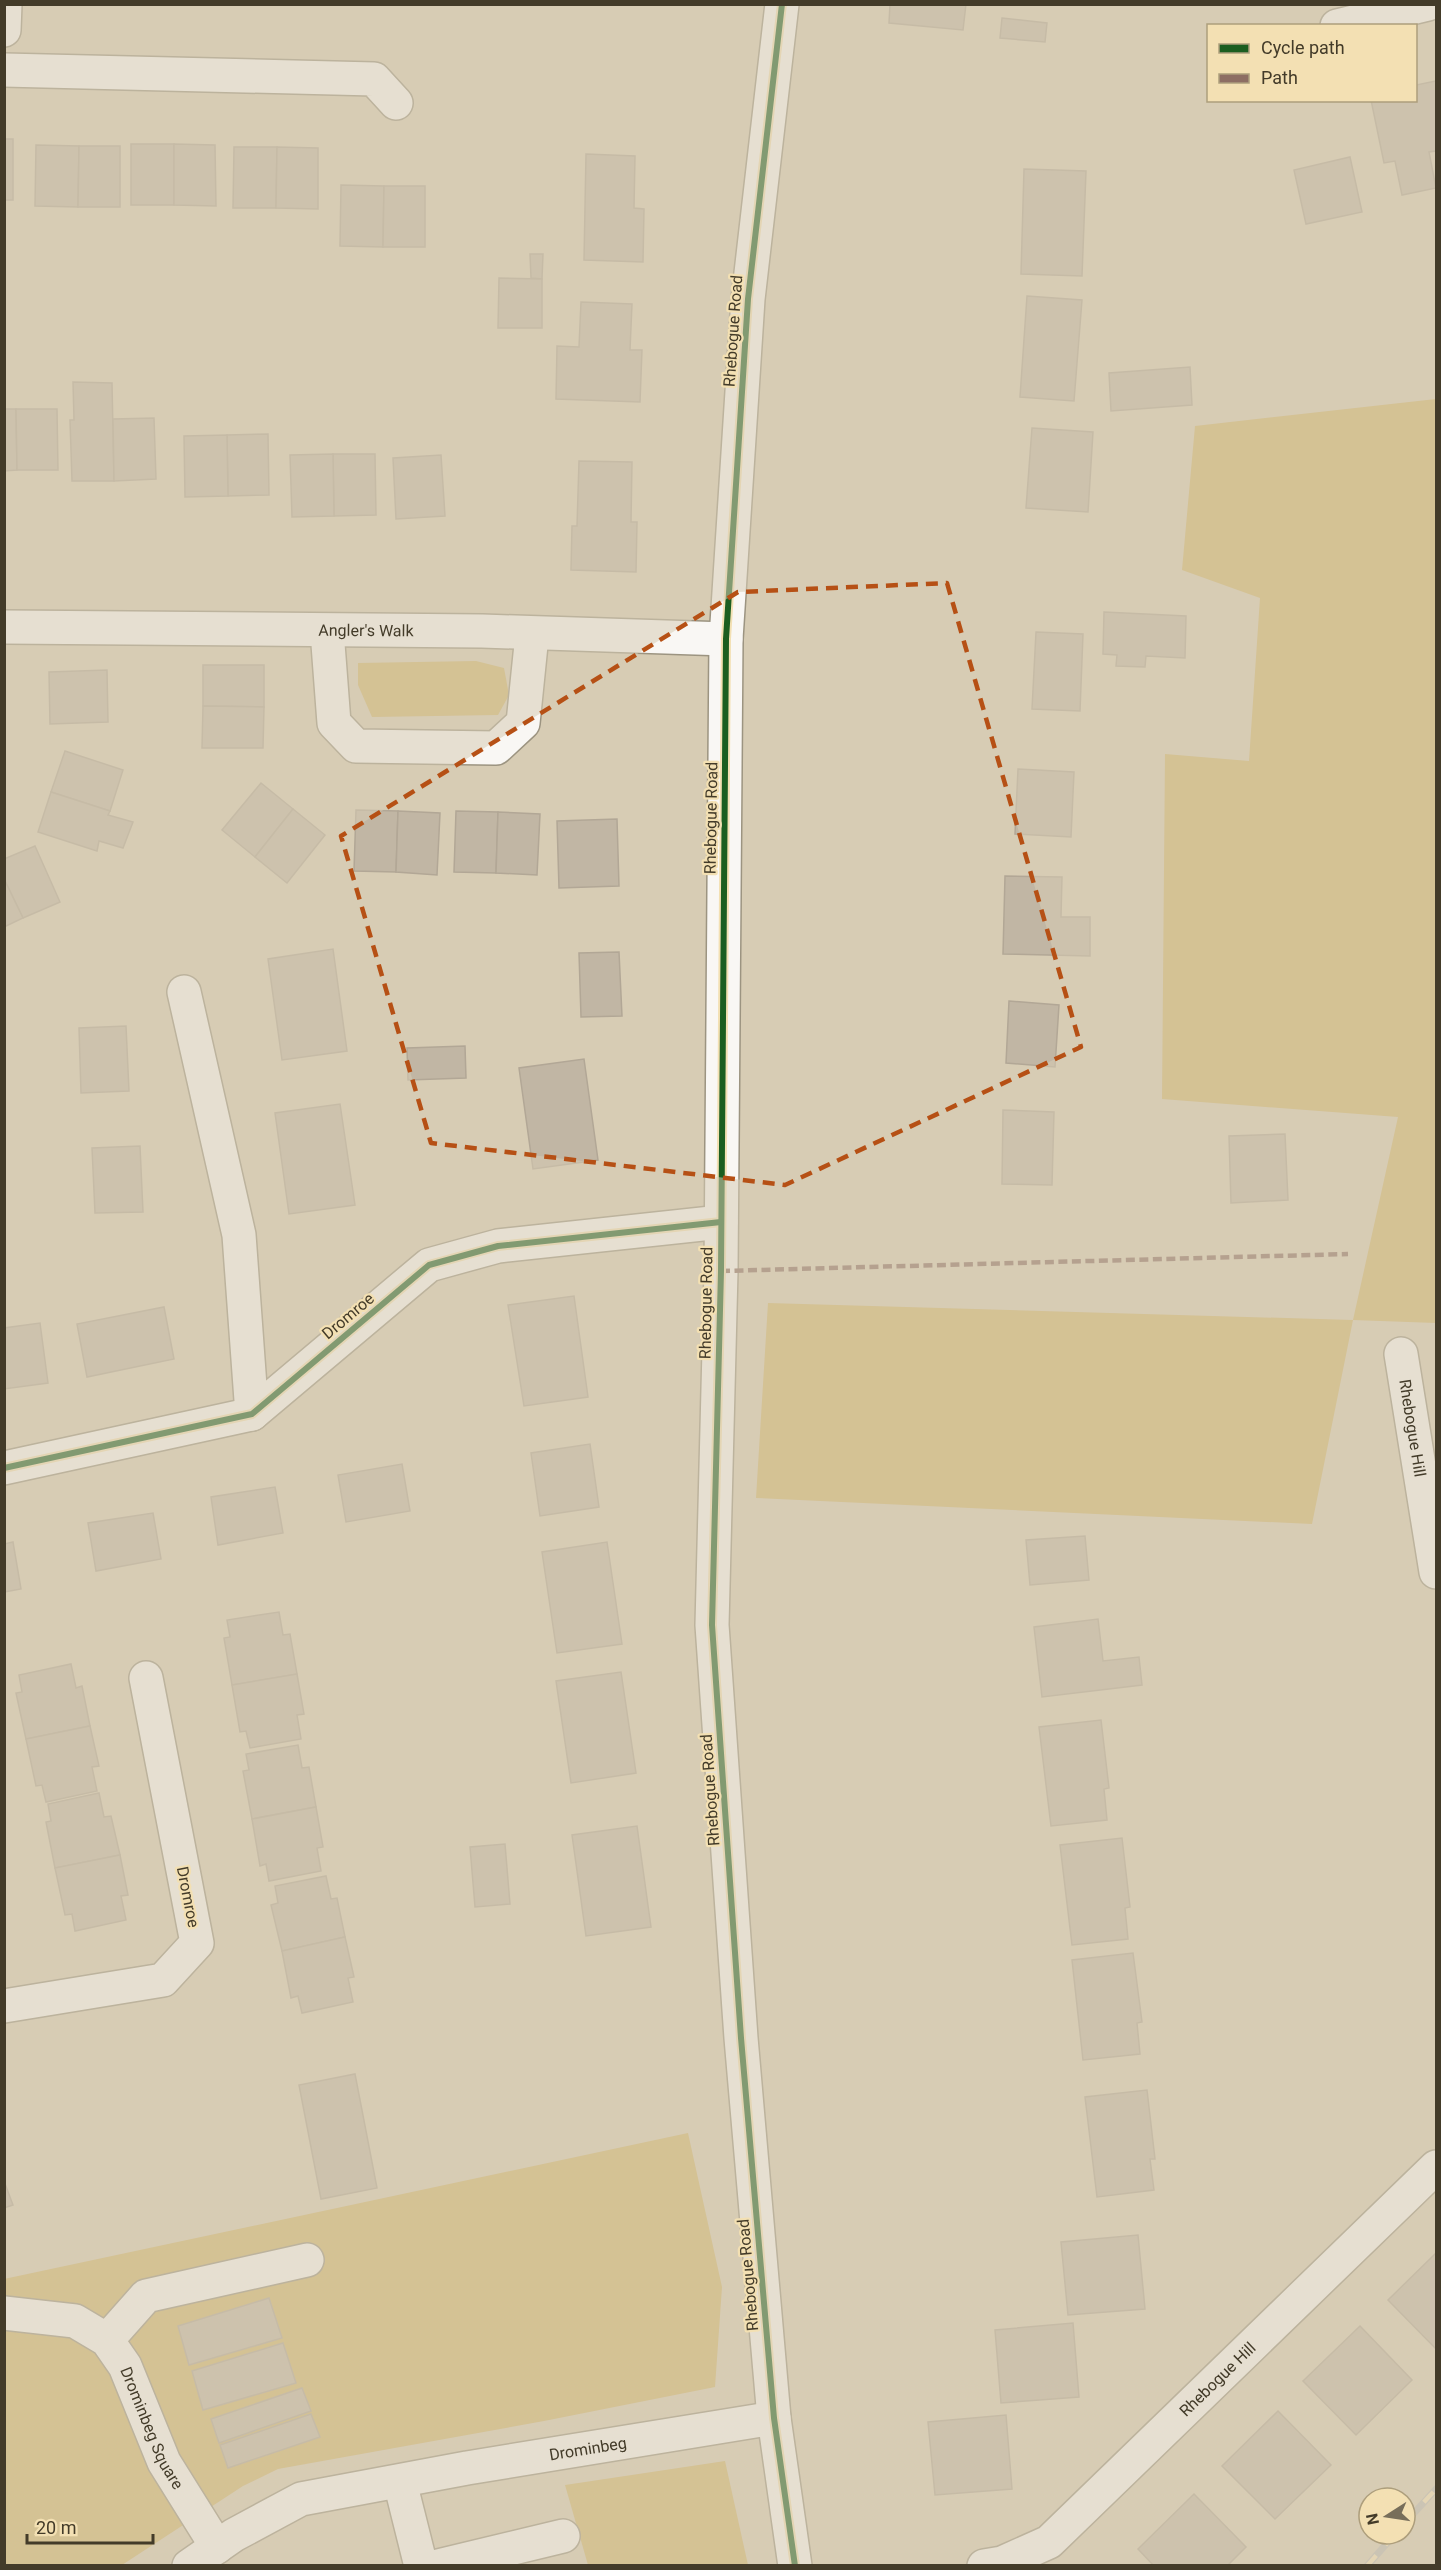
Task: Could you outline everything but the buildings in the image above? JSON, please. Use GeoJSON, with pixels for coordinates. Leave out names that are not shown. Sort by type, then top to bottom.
{"type":"FeatureCollection","features":[{"type":"Feature","properties":{"kind":"street"},"geometry":{"type":"LineString","coordinates":[[4,30],[5,4]]}},
{"type":"Feature","properties":{"kind":"street","name":"Rhebogue Road"},"geometry":{"type":"LineString","coordinates":[[782,4],[748,299],[726,639],[721,1222],[712,1625],[743,2059],[774,2418],[795,2565]]}},
{"type":"Feature","properties":{"kind":"street"},"geometry":{"type":"LineString","coordinates":[[1344,24],[1428,4]]}},
{"type":"Feature","properties":{"kind":"street"},"geometry":{"type":"LineString","coordinates":[[4,70],[374,79],[396,103]]}},
{"type":"Feature","properties":{"kind":"street","name":"Angler's Walk"},"geometry":{"type":"LineString","coordinates":[[4,627],[482,631],[532,635],[726,639]]}},
{"type":"Feature","properties":{"kind":"street"},"geometry":{"type":"LineString","coordinates":[[327,631],[334,723],[356,746],[496,747],[523,723],[532,635]]}},
{"type":"Feature","properties":{"kind":"street"},"geometry":{"type":"LineString","coordinates":[[184,992],[239,1235],[252,1414]]}},
{"type":"Feature","properties":{"kind":"street","name":"Dromroe"},"geometry":{"type":"LineString","coordinates":[[4,1468],[252,1414],[429,1265],[498,1246],[721,1222]]}},
{"type":"Feature","properties":{"kind":"street","name":"Rhebogue Hill"},"geometry":{"type":"LineString","coordinates":[[1401,1354],[1437,1572]]}},
{"type":"Feature","properties":{"kind":"street","name":"Dromroe"},"geometry":{"type":"LineString","coordinates":[[4,2006],[163,1980],[197,1943],[146,1678]]}},
{"type":"Feature","properties":{"kind":"street","name":"Rhebogue Hill"},"geometry":{"type":"LineString","coordinates":[[984,2565],[1002,2563],[1049,2541],[1437,2167]]}},
{"type":"Feature","properties":{"kind":"street"},"geometry":{"type":"LineString","coordinates":[[106,2340],[146,2296],[307,2260]]}},
{"type":"Feature","properties":{"kind":"street","name":"Drominbeg Square"},"geometry":{"type":"LineString","coordinates":[[4,2313],[75,2321],[106,2340],[125,2366],[164,2462],[217,2547]]}},
{"type":"Feature","properties":{"kind":"street","name":"Drominbeg"},"geometry":{"type":"LineString","coordinates":[[189,2565],[301,2499],[467,2468],[774,2418]]}},
{"type":"Feature","properties":{"kind":"street"},"geometry":{"type":"LineString","coordinates":[[400,2482],[421,2565]]}},
{"type":"Feature","properties":{"kind":"street"},"geometry":{"type":"LineString","coordinates":[[438,2565],[563,2536]]}},
{"type":"Feature","properties":{"kind":"highlighted area"},"geometry":{"type":"Polygon","coordinates":[[[947,583],[1081,1047],[785,1185],[431,1143],[341,836],[738,592],[947,583]]]}},
{"type":"Feature","properties":{"kind":"shaded area"},"geometry":{"type":"Polygon","coordinates":[[[1436,399],[1436,1323],[1353,1320],[1398,1117],[1162,1099],[1165,754],[1249,761],[1260,598],[1182,570],[1195,426],[1436,399]]]}},
{"type":"Feature","properties":{"kind":"shaded area"},"geometry":{"type":"Polygon","coordinates":[[[476,661],[504,668],[509,695],[498,715],[372,717],[358,685],[358,663],[476,661]]]}},
{"type":"Feature","properties":{"kind":"shaded area"},"geometry":{"type":"Polygon","coordinates":[[[768,1303],[1353,1320],[1312,1524],[756,1498],[768,1303]]]}},
{"type":"Feature","properties":{"kind":"shaded area"},"geometry":{"type":"Polygon","coordinates":[[[688,2133],[722,2287],[715,2387],[544,2421],[278,2469],[243,2486],[122,2565],[5,2565],[4,2279],[688,2133]]]}},
{"type":"Feature","properties":{"kind":"shaded area"},"geometry":{"type":"Polygon","coordinates":[[[725,2461],[748,2565],[588,2565],[565,2485],[725,2461]]]}},
{"type":"Feature","properties":{"kind":"railway"},"geometry":{"type":"LineString","coordinates":[[1417,2510],[1436,2489]]}},
{"type":"Feature","properties":{"kind":"railway"},"geometry":{"type":"LineString","coordinates":[[1367,2566],[1384,2546]]}},
{"type":"Feature","properties":{"kind":"marked path"},"geometry":{"type":"LineString","coordinates":[[721,1271],[1348,1254]]}},
{"type":"Feature","properties":{"kind":"cycle path"},"geometry":{"type":"LineString","coordinates":[[782,4],[748,299],[726,639],[721,1271],[712,1625],[741,2038],[774,2418],[795,2566]]}},
{"type":"Feature","properties":{"kind":"cycle path"},"geometry":{"type":"LineString","coordinates":[[4,1468],[252,1414],[429,1265],[498,1246],[721,1222]]}}]}
